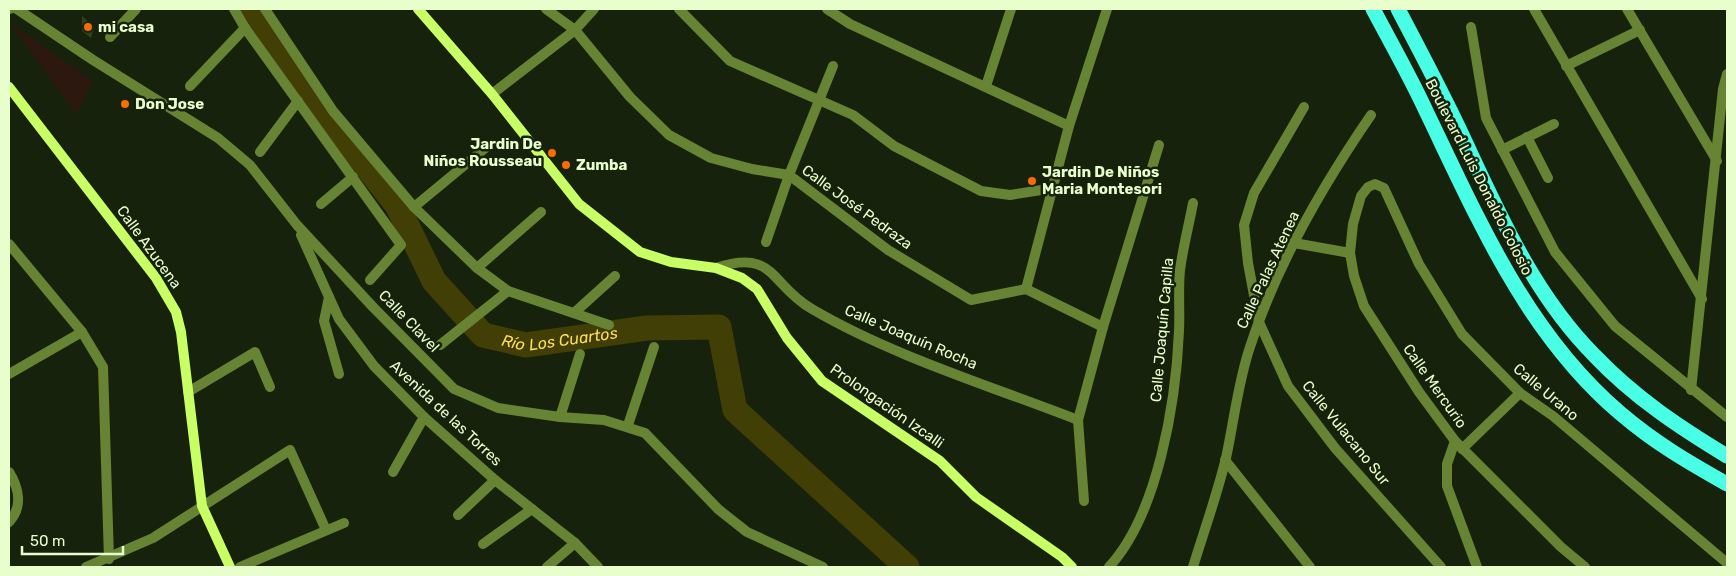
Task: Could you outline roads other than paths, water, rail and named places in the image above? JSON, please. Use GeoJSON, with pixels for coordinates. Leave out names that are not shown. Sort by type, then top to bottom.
{"type":"FeatureCollection","features":[{"type":"Feature","properties":{"kind":"highway","name":"Boulevard Luis Donaldo Colosio"},"geometry":{"type":"LineString","coordinates":[[1373,9],[1426,110],[1487,239],[1524,304],[1574,367],[1619,412],[1664,449],[1727,484]]}},
{"type":"Feature","properties":{"kind":"highway","name":"Boulevard Luis Donaldo Colosio"},"geometry":{"type":"LineString","coordinates":[[1398,9],[1445,99],[1507,229],[1543,293],[1594,355],[1635,394],[1677,426],[1727,456]]}},
{"type":"Feature","properties":{"kind":"street","name":"Calle Clavel"},"geometry":{"type":"LineString","coordinates":[[17,9],[93,60],[218,138],[250,164],[297,225],[373,307],[454,389],[498,408],[560,417],[604,420],[628,425],[645,432],[718,509],[747,532],[823,567]]}},
{"type":"Feature","properties":{"kind":"street"},"geometry":{"type":"LineString","coordinates":[[110,37],[136,9]]}},
{"type":"Feature","properties":{"kind":"street"},"geometry":{"type":"LineString","coordinates":[[234,9],[245,28],[401,245],[370,280]]}},
{"type":"Feature","properties":{"kind":"street"},"geometry":{"type":"LineString","coordinates":[[265,9],[333,111],[414,207],[477,268],[508,291],[610,325]]}},
{"type":"Feature","properties":{"kind":"street","name":"Prolongación Izcalli"},"geometry":{"type":"LineString","coordinates":[[418,9],[492,94],[579,204],[640,252],[671,262],[716,268],[742,278],[757,289],[787,338],[822,381],[940,462],[976,497],[1062,557],[1072,567]]}},
{"type":"Feature","properties":{"kind":"street","name":"Calle José Pedraza"},"geometry":{"type":"LineString","coordinates":[[546,9],[575,30],[630,97],[669,135],[711,158],[752,169],[789,175],[888,250],[971,300],[1026,289]]}},
{"type":"Feature","properties":{"kind":"street"},"geometry":{"type":"LineString","coordinates":[[492,94],[575,30],[594,9]]}},
{"type":"Feature","properties":{"kind":"street"},"geometry":{"type":"LineString","coordinates":[[679,9],[730,61],[766,79],[819,98],[853,115],[894,146],[981,191],[1010,195],[1054,188]]}},
{"type":"Feature","properties":{"kind":"street"},"geometry":{"type":"LineString","coordinates":[[827,9],[850,24],[1069,126]]}},
{"type":"Feature","properties":{"kind":"street"},"geometry":{"type":"LineString","coordinates":[[986,86],[1011,9]]}},
{"type":"Feature","properties":{"kind":"street"},"geometry":{"type":"LineString","coordinates":[[1103,327],[1026,289],[1069,126],[1107,9]]}},
{"type":"Feature","properties":{"kind":"street"},"geometry":{"type":"LineString","coordinates":[[1534,9],[1702,299]]}},
{"type":"Feature","properties":{"kind":"street"},"geometry":{"type":"LineString","coordinates":[[1627,9],[1717,161]]}},
{"type":"Feature","properties":{"kind":"street"},"geometry":{"type":"LineString","coordinates":[[1471,27],[1486,118],[1555,252],[1615,326],[1691,390],[1727,417]]}},
{"type":"Feature","properties":{"kind":"street"},"geometry":{"type":"LineString","coordinates":[[190,86],[245,28]]}},
{"type":"Feature","properties":{"kind":"street"},"geometry":{"type":"LineString","coordinates":[[1566,66],[1640,30]]}},
{"type":"Feature","properties":{"kind":"street"},"geometry":{"type":"LineString","coordinates":[[766,242],[789,175],[833,66]]}},
{"type":"Feature","properties":{"kind":"street"},"geometry":{"type":"LineString","coordinates":[[1691,390],[1717,161],[1723,132],[1723,89],[1727,74]]}},
{"type":"Feature","properties":{"kind":"street","name":"Calle Azucena"},"geometry":{"type":"LineString","coordinates":[[9,87],[156,278],[176,312],[181,332],[202,506],[230,567]]}},
{"type":"Feature","properties":{"kind":"street"},"geometry":{"type":"LineString","coordinates":[[260,152],[298,101]]}},
{"type":"Feature","properties":{"kind":"street","name":"Calle Vulacano Sur"},"geometry":{"type":"LineString","coordinates":[[1304,107],[1254,193],[1244,225],[1248,263],[1259,322],[1288,386],[1323,433],[1441,567]]}},
{"type":"Feature","properties":{"kind":"street","name":"Calle Palas Atenea"},"geometry":{"type":"LineString","coordinates":[[1193,567],[1225,460],[1249,348],[1259,322],[1294,243],[1343,156],[1371,115]]}},
{"type":"Feature","properties":{"kind":"street"},"geometry":{"type":"LineString","coordinates":[[1502,150],[1554,124]]}},
{"type":"Feature","properties":{"kind":"street"},"geometry":{"type":"LineString","coordinates":[[1527,137],[1548,178]]}},
{"type":"Feature","properties":{"kind":"street"},"geometry":{"type":"LineString","coordinates":[[414,207],[489,145]]}},
{"type":"Feature","properties":{"kind":"street"},"geometry":{"type":"LineString","coordinates":[[1084,502],[1078,420],[1103,327],[1159,145]]}},
{"type":"Feature","properties":{"kind":"street"},"geometry":{"type":"LineString","coordinates":[[321,204],[353,177]]}},
{"type":"Feature","properties":{"kind":"street","name":"Calle Mercurio"},"geometry":{"type":"LineString","coordinates":[[1374,184],[1368,187],[1361,196],[1353,224],[1350,253],[1354,276],[1364,306],[1418,392],[1455,441],[1561,547],[1585,567]]}},
{"type":"Feature","properties":{"kind":"street","name":"Calle Urano"},"geometry":{"type":"LineString","coordinates":[[1374,184],[1384,188],[1419,264],[1462,334],[1520,393],[1553,416],[1727,563]]}},
{"type":"Feature","properties":{"kind":"street","name":"Calle Joaquín Capilla"},"geometry":{"type":"LineString","coordinates":[[1109,567],[1116,559],[1138,521],[1160,463],[1171,405],[1179,332],[1180,270],[1194,203]]}},
{"type":"Feature","properties":{"kind":"street"},"geometry":{"type":"LineString","coordinates":[[477,268],[542,212]]}},
{"type":"Feature","properties":{"kind":"street","name":"Avenida de las Torres"},"geometry":{"type":"LineString","coordinates":[[297,225],[339,319],[374,366],[424,417],[495,480],[575,543],[598,567]]}},
{"type":"Feature","properties":{"kind":"street"},"geometry":{"type":"LineString","coordinates":[[1294,243],[1350,253]]}},
{"type":"Feature","properties":{"kind":"street"},"geometry":{"type":"LineString","coordinates":[[9,244],[82,332],[104,367],[109,559]]}},
{"type":"Feature","properties":{"kind":"street","name":"Calle Joaquín Rocha"},"geometry":{"type":"LineString","coordinates":[[716,268],[736,261],[758,263],[810,308],[888,347],[1078,420]]}},
{"type":"Feature","properties":{"kind":"street"},"geometry":{"type":"LineString","coordinates":[[574,313],[615,276]]}},
{"type":"Feature","properties":{"kind":"street"},"geometry":{"type":"LineString","coordinates":[[440,345],[508,291]]}},
{"type":"Feature","properties":{"kind":"street"},"geometry":{"type":"LineString","coordinates":[[329,297],[324,321],[339,374]]}},
{"type":"Feature","properties":{"kind":"street"},"geometry":{"type":"LineString","coordinates":[[9,374],[82,332]]}},
{"type":"Feature","properties":{"kind":"street"},"geometry":{"type":"LineString","coordinates":[[628,425],[654,346]]}},
{"type":"Feature","properties":{"kind":"street"},"geometry":{"type":"LineString","coordinates":[[188,392],[255,352],[270,387]]}},
{"type":"Feature","properties":{"kind":"street"},"geometry":{"type":"LineString","coordinates":[[560,417],[580,354]]}},
{"type":"Feature","properties":{"kind":"street"},"geometry":{"type":"LineString","coordinates":[[1462,449],[1520,393]]}},
{"type":"Feature","properties":{"kind":"street"},"geometry":{"type":"LineString","coordinates":[[393,472],[424,417]]}},
{"type":"Feature","properties":{"kind":"street"},"geometry":{"type":"LineString","coordinates":[[1455,441],[1447,464],[1447,486],[1477,567]]}},
{"type":"Feature","properties":{"kind":"street"},"geometry":{"type":"LineString","coordinates":[[86,567],[109,559],[153,538],[290,450],[326,530]]}},
{"type":"Feature","properties":{"kind":"street"},"geometry":{"type":"LineString","coordinates":[[1225,460],[1310,567]]}},
{"type":"Feature","properties":{"kind":"street"},"geometry":{"type":"LineString","coordinates":[[9,472],[17,486],[20,498],[9,522]]}},
{"type":"Feature","properties":{"kind":"street"},"geometry":{"type":"LineString","coordinates":[[458,515],[495,480]]}},
{"type":"Feature","properties":{"kind":"street"},"geometry":{"type":"LineString","coordinates":[[483,544],[532,509]]}},
{"type":"Feature","properties":{"kind":"street"},"geometry":{"type":"LineString","coordinates":[[240,567],[344,523]]}},
{"type":"Feature","properties":{"kind":"street"},"geometry":{"type":"LineString","coordinates":[[547,567],[575,543]]}},
{"type":"Feature","properties":{"kind":"waterway","name":"Río Los Cuartos"},"geometry":{"type":"LineString","coordinates":[[253,9],[304,88],[397,205],[434,281],[483,335],[526,345],[647,328],[719,327],[735,410],[907,567]]}},
{"type":"Feature","properties":{"kind":"place","name":"mi casa"},"geometry":{"type":"Point","coordinates":[88,27]}},
{"type":"Feature","properties":{"kind":"place","name":"Don Jose"},"geometry":{"type":"Point","coordinates":[125,104]}},
{"type":"Feature","properties":{"kind":"place","name":"Jardin De Niños Rousseau"},"geometry":{"type":"Point","coordinates":[552,153]}},
{"type":"Feature","properties":{"kind":"place","name":"Zumba"},"geometry":{"type":"Point","coordinates":[566,165]}},
{"type":"Feature","properties":{"kind":"place","name":"Jardin De Niños Maria Montesori"},"geometry":{"type":"Point","coordinates":[1032,181]}}]}
